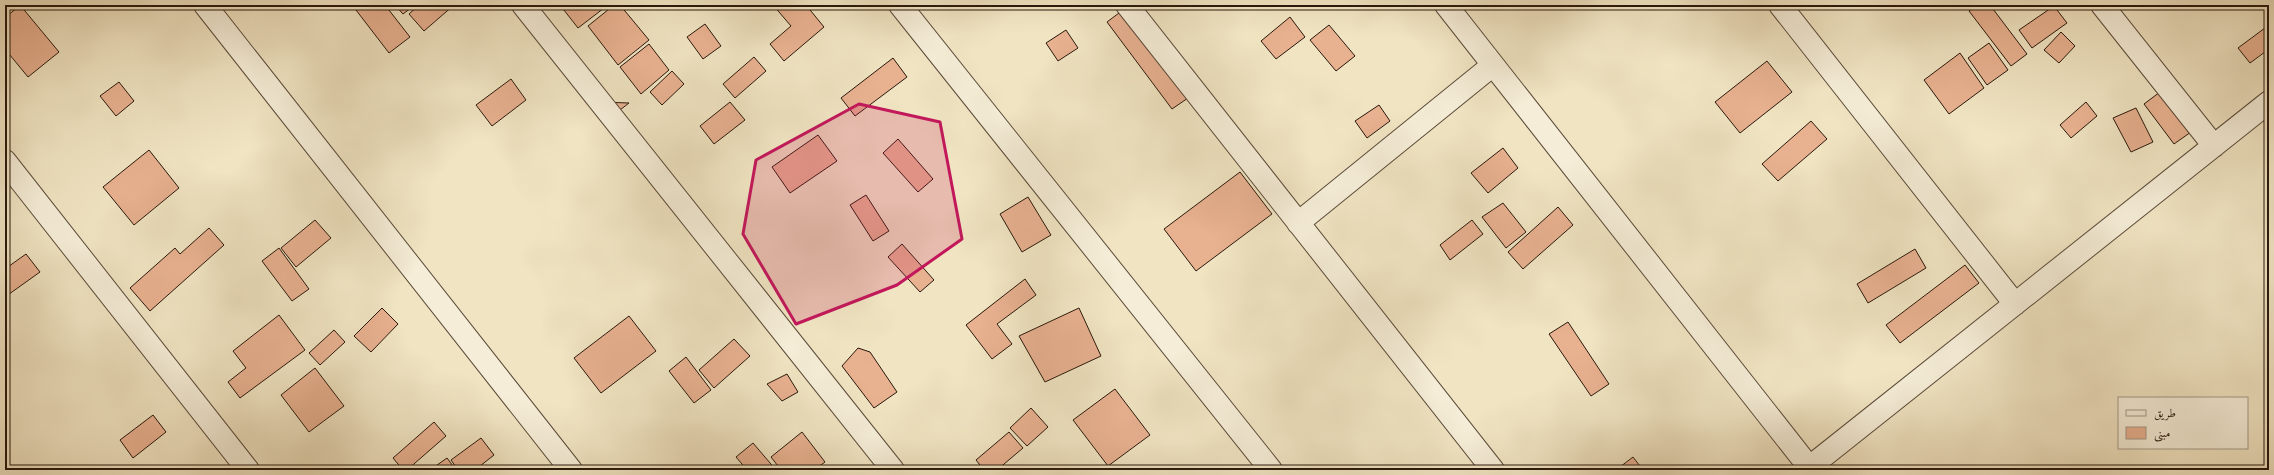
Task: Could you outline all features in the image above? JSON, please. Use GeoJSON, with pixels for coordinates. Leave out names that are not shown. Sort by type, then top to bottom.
{"type":"FeatureCollection","features":[{"type":"Feature","properties":{"kind":"street"},"geometry":{"type":"LineString","coordinates":[[205,5],[571,470]]}},
{"type":"Feature","properties":{"kind":"street"},"geometry":{"type":"LineString","coordinates":[[523,5],[893,470]]}},
{"type":"Feature","properties":{"kind":"street"},"geometry":{"type":"LineString","coordinates":[[900,5],[1271,470]]}},
{"type":"Feature","properties":{"kind":"street"},"geometry":{"type":"LineString","coordinates":[[1127,5],[1493,470]]}},
{"type":"Feature","properties":{"kind":"street"},"geometry":{"type":"LineString","coordinates":[[1446,5],[1807,469],[2269,102]]}},
{"type":"Feature","properties":{"kind":"street"},"geometry":{"type":"LineString","coordinates":[[1780,5],[2015,304]]}},
{"type":"Feature","properties":{"kind":"street"},"geometry":{"type":"LineString","coordinates":[[2102,5],[2214,146]]}},
{"type":"Feature","properties":{"kind":"street"},"geometry":{"type":"LineString","coordinates":[[1298,223],[1493,65]]}},
{"type":"Feature","properties":{"kind":"street"},"geometry":{"type":"LineString","coordinates":[[5,161],[248,470]]}},
{"type":"Feature","properties":{"kind":"highlighted area"},"geometry":{"type":"Polygon","coordinates":[[[859,104],[940,122],[962,239],[897,285],[796,324],[743,234],[756,160],[859,104]]]}},
{"type":"Feature","properties":{"kind":"building"},"geometry":{"type":"Polygon","coordinates":[[[20,5],[59,52],[28,77],[5,49],[5,18],[20,5]]]}},
{"type":"Feature","properties":{"kind":"building"},"geometry":{"type":"Polygon","coordinates":[[[363,5],[385,5],[410,37],[389,53],[356,10],[363,5]]]}},
{"type":"Feature","properties":{"kind":"building"},"geometry":{"type":"Polygon","coordinates":[[[395,5],[415,5],[403,14],[395,5]]]}},
{"type":"Feature","properties":{"kind":"building"},"geometry":{"type":"Polygon","coordinates":[[[419,5],[454,5],[424,31],[409,14],[419,5]]]}},
{"type":"Feature","properties":{"kind":"building"},"geometry":{"type":"Polygon","coordinates":[[[560,5],[608,5],[578,28],[560,5]]]}},
{"type":"Feature","properties":{"kind":"building"},"geometry":{"type":"Polygon","coordinates":[[[614,5],[620,5],[649,40],[618,65],[588,26],[614,5]]]}},
{"type":"Feature","properties":{"kind":"building"},"geometry":{"type":"Polygon","coordinates":[[[773,5],[806,5],[824,27],[784,61],[770,44],[791,26],[773,5]]]}},
{"type":"Feature","properties":{"kind":"building"},"geometry":{"type":"Polygon","coordinates":[[[1977,5],[1990,5],[2027,54],[2011,66],[1969,11],[1977,5]]]}},
{"type":"Feature","properties":{"kind":"building"},"geometry":{"type":"Polygon","coordinates":[[[2054,6],[2067,23],[2032,48],[2019,30],[2054,6]]]}},
{"type":"Feature","properties":{"kind":"building"},"geometry":{"type":"Polygon","coordinates":[[[1123,10],[1188,98],[1172,109],[1107,22],[1123,10]]]}},
{"type":"Feature","properties":{"kind":"building"},"geometry":{"type":"Polygon","coordinates":[[[1290,17],[1305,37],[1276,59],[1261,41],[1290,17]]]}},
{"type":"Feature","properties":{"kind":"building"},"geometry":{"type":"Polygon","coordinates":[[[705,24],[721,46],[703,59],[687,37],[705,24]]]}},
{"type":"Feature","properties":{"kind":"building"},"geometry":{"type":"Polygon","coordinates":[[[1329,25],[1355,56],[1336,71],[1310,40],[1329,25]]]}},
{"type":"Feature","properties":{"kind":"building"},"geometry":{"type":"Polygon","coordinates":[[[2269,25],[2269,49],[2250,63],[2238,48],[2269,25]]]}},
{"type":"Feature","properties":{"kind":"building"},"geometry":{"type":"Polygon","coordinates":[[[1066,30],[1078,48],[1058,61],[1046,43],[1066,30]]]}},
{"type":"Feature","properties":{"kind":"building"},"geometry":{"type":"Polygon","coordinates":[[[2061,32],[2075,46],[2059,63],[2044,50],[2061,32]]]}},
{"type":"Feature","properties":{"kind":"building"},"geometry":{"type":"Polygon","coordinates":[[[1989,43],[2008,70],[1987,85],[1968,58],[1989,43]]]}},
{"type":"Feature","properties":{"kind":"building"},"geometry":{"type":"Polygon","coordinates":[[[649,44],[669,70],[641,94],[620,67],[649,44]]]}},
{"type":"Feature","properties":{"kind":"building"},"geometry":{"type":"Polygon","coordinates":[[[1960,53],[1984,88],[1949,114],[1924,80],[1960,53]]]}},
{"type":"Feature","properties":{"kind":"building"},"geometry":{"type":"Polygon","coordinates":[[[754,57],[766,71],[735,98],[723,84],[754,57]]]}},
{"type":"Feature","properties":{"kind":"building"},"geometry":{"type":"Polygon","coordinates":[[[893,58],[907,77],[855,116],[841,98],[893,58]]]}},
{"type":"Feature","properties":{"kind":"building"},"geometry":{"type":"Polygon","coordinates":[[[1767,61],[1792,92],[1740,133],[1715,102],[1767,61]]]}},
{"type":"Feature","properties":{"kind":"building"},"geometry":{"type":"Polygon","coordinates":[[[672,71],[684,84],[662,105],[650,92],[672,71]]]}},
{"type":"Feature","properties":{"kind":"building"},"geometry":{"type":"Polygon","coordinates":[[[511,79],[526,100],[492,126],[476,105],[511,79]]]}},
{"type":"Feature","properties":{"kind":"building"},"geometry":{"type":"Polygon","coordinates":[[[119,82],[134,101],[116,116],[100,96],[119,82]]]}},
{"type":"Feature","properties":{"kind":"building"},"geometry":{"type":"Polygon","coordinates":[[[2160,92],[2191,132],[2174,144],[2144,104],[2160,92]]]}},
{"type":"Feature","properties":{"kind":"building"},"geometry":{"type":"Polygon","coordinates":[[[600,102],[629,103],[611,117],[600,102]]]}},
{"type":"Feature","properties":{"kind":"building"},"geometry":{"type":"Polygon","coordinates":[[[730,102],[745,120],[714,144],[700,126],[730,102]]]}},
{"type":"Feature","properties":{"kind":"building"},"geometry":{"type":"Polygon","coordinates":[[[2086,102],[2097,116],[2071,138],[2060,125],[2086,102]]]}},
{"type":"Feature","properties":{"kind":"building"},"geometry":{"type":"Polygon","coordinates":[[[1379,105],[1390,121],[1367,138],[1355,121],[1379,105]]]}},
{"type":"Feature","properties":{"kind":"building"},"geometry":{"type":"Polygon","coordinates":[[[2136,108],[2153,142],[2131,152],[2113,118],[2136,108]]]}},
{"type":"Feature","properties":{"kind":"building"},"geometry":{"type":"Polygon","coordinates":[[[1811,121],[1827,139],[1778,181],[1762,164],[1811,121]]]}},
{"type":"Feature","properties":{"kind":"building"},"geometry":{"type":"Polygon","coordinates":[[[818,135],[837,161],[790,193],[772,167],[818,135]]]}},
{"type":"Feature","properties":{"kind":"building"},"geometry":{"type":"Polygon","coordinates":[[[898,139],[933,179],[918,192],[883,153],[898,139]]]}},
{"type":"Feature","properties":{"kind":"building"},"geometry":{"type":"Polygon","coordinates":[[[1503,148],[1518,168],[1488,193],[1471,173],[1503,148]]]}},
{"type":"Feature","properties":{"kind":"building"},"geometry":{"type":"Polygon","coordinates":[[[149,150],[179,188],[134,225],[103,187],[149,150]]]}},
{"type":"Feature","properties":{"kind":"building"},"geometry":{"type":"Polygon","coordinates":[[[1240,172],[1272,214],[1196,271],[1164,229],[1240,172]]]}},
{"type":"Feature","properties":{"kind":"building"},"geometry":{"type":"Polygon","coordinates":[[[866,195],[889,231],[873,241],[850,205],[866,195]]]}},
{"type":"Feature","properties":{"kind":"building"},"geometry":{"type":"Polygon","coordinates":[[[1028,197],[1051,235],[1022,252],[1000,214],[1028,197]]]}},
{"type":"Feature","properties":{"kind":"building"},"geometry":{"type":"Polygon","coordinates":[[[1503,203],[1526,232],[1506,248],[1482,217],[1503,203]]]}},
{"type":"Feature","properties":{"kind":"building"},"geometry":{"type":"Polygon","coordinates":[[[1558,207],[1573,225],[1523,269],[1508,252],[1558,207]]]}},
{"type":"Feature","properties":{"kind":"building"},"geometry":{"type":"Polygon","coordinates":[[[315,220],[331,238],[296,267],[281,248],[315,220]]]}},
{"type":"Feature","properties":{"kind":"building"},"geometry":{"type":"Polygon","coordinates":[[[1472,220],[1483,234],[1450,260],[1440,245],[1472,220]]]}},
{"type":"Feature","properties":{"kind":"building"},"geometry":{"type":"Polygon","coordinates":[[[209,228],[224,245],[150,311],[130,288],[175,248],[180,254],[209,228]]]}},
{"type":"Feature","properties":{"kind":"building"},"geometry":{"type":"Polygon","coordinates":[[[902,244],[934,280],[920,292],[888,257],[902,244]]]}},
{"type":"Feature","properties":{"kind":"building"},"geometry":{"type":"Polygon","coordinates":[[[279,248],[309,289],[292,301],[262,261],[279,248]]]}},
{"type":"Feature","properties":{"kind":"building"},"geometry":{"type":"Polygon","coordinates":[[[1915,249],[1926,268],[1868,303],[1857,284],[1915,249]]]}},
{"type":"Feature","properties":{"kind":"building"},"geometry":{"type":"Polygon","coordinates":[[[26,254],[40,272],[5,297],[5,269],[26,254]]]}},
{"type":"Feature","properties":{"kind":"building"},"geometry":{"type":"Polygon","coordinates":[[[1965,265],[1979,283],[1900,343],[1886,325],[1965,265]]]}},
{"type":"Feature","properties":{"kind":"building"},"geometry":{"type":"Polygon","coordinates":[[[1025,279],[1036,295],[997,324],[1012,344],[992,359],[966,325],[1025,279]]]}},
{"type":"Feature","properties":{"kind":"building"},"geometry":{"type":"Polygon","coordinates":[[[382,308],[398,324],[371,352],[354,336],[382,308]]]}},
{"type":"Feature","properties":{"kind":"building"},"geometry":{"type":"Polygon","coordinates":[[[1079,308],[1101,356],[1045,382],[1019,336],[1079,308]]]}},
{"type":"Feature","properties":{"kind":"building"},"geometry":{"type":"Polygon","coordinates":[[[279,315],[305,350],[240,398],[228,382],[246,368],[233,351],[279,315]]]}},
{"type":"Feature","properties":{"kind":"building"},"geometry":{"type":"Polygon","coordinates":[[[629,316],[656,351],[601,393],[574,358],[629,316]]]}},
{"type":"Feature","properties":{"kind":"building"},"geometry":{"type":"Polygon","coordinates":[[[1568,322],[1609,384],[1591,396],[1549,334],[1568,322]]]}},
{"type":"Feature","properties":{"kind":"building"},"geometry":{"type":"Polygon","coordinates":[[[334,330],[345,342],[320,365],[309,353],[334,330]]]}},
{"type":"Feature","properties":{"kind":"building"},"geometry":{"type":"Polygon","coordinates":[[[734,339],[750,356],[714,388],[699,370],[734,339]]]}},
{"type":"Feature","properties":{"kind":"building"},"geometry":{"type":"Polygon","coordinates":[[[858,348],[870,352],[897,392],[874,408],[842,366],[858,348]]]}},
{"type":"Feature","properties":{"kind":"building"},"geometry":{"type":"Polygon","coordinates":[[[686,357],[711,390],[694,403],[669,371],[686,357]]]}},
{"type":"Feature","properties":{"kind":"building"},"geometry":{"type":"Polygon","coordinates":[[[315,368],[344,406],[309,432],[281,395],[315,368]]]}},
{"type":"Feature","properties":{"kind":"building"},"geometry":{"type":"Polygon","coordinates":[[[787,374],[798,392],[782,401],[767,384],[787,374]]]}},
{"type":"Feature","properties":{"kind":"building"},"geometry":{"type":"Polygon","coordinates":[[[1115,389],[1150,435],[1108,466],[1073,420],[1115,389]]]}},
{"type":"Feature","properties":{"kind":"building"},"geometry":{"type":"Polygon","coordinates":[[[1031,408],[1048,427],[1027,446],[1010,428],[1031,408]]]}},
{"type":"Feature","properties":{"kind":"building"},"geometry":{"type":"Polygon","coordinates":[[[153,415],[166,432],[133,458],[120,440],[153,415]]]}},
{"type":"Feature","properties":{"kind":"building"},"geometry":{"type":"Polygon","coordinates":[[[434,422],[446,436],[407,470],[403,470],[393,458],[434,422]]]}},
{"type":"Feature","properties":{"kind":"building"},"geometry":{"type":"Polygon","coordinates":[[[802,432],[825,462],[814,470],[781,470],[771,457],[802,432]]]}},
{"type":"Feature","properties":{"kind":"building"},"geometry":{"type":"Polygon","coordinates":[[[1009,432],[1023,448],[997,470],[984,470],[976,460],[1009,432]]]}},
{"type":"Feature","properties":{"kind":"building"},"geometry":{"type":"Polygon","coordinates":[[[481,438],[494,455],[475,470],[458,470],[451,460],[481,438]]]}},
{"type":"Feature","properties":{"kind":"building"},"geometry":{"type":"Polygon","coordinates":[[[753,443],[776,470],[747,470],[736,457],[753,443]]]}},
{"type":"Feature","properties":{"kind":"building"},"geometry":{"type":"Polygon","coordinates":[[[1633,457],[1643,470],[1616,470],[1633,457]]]}},
{"type":"Feature","properties":{"kind":"building"},"geometry":{"type":"Polygon","coordinates":[[[447,458],[456,470],[430,470],[447,458]]]}}]}
